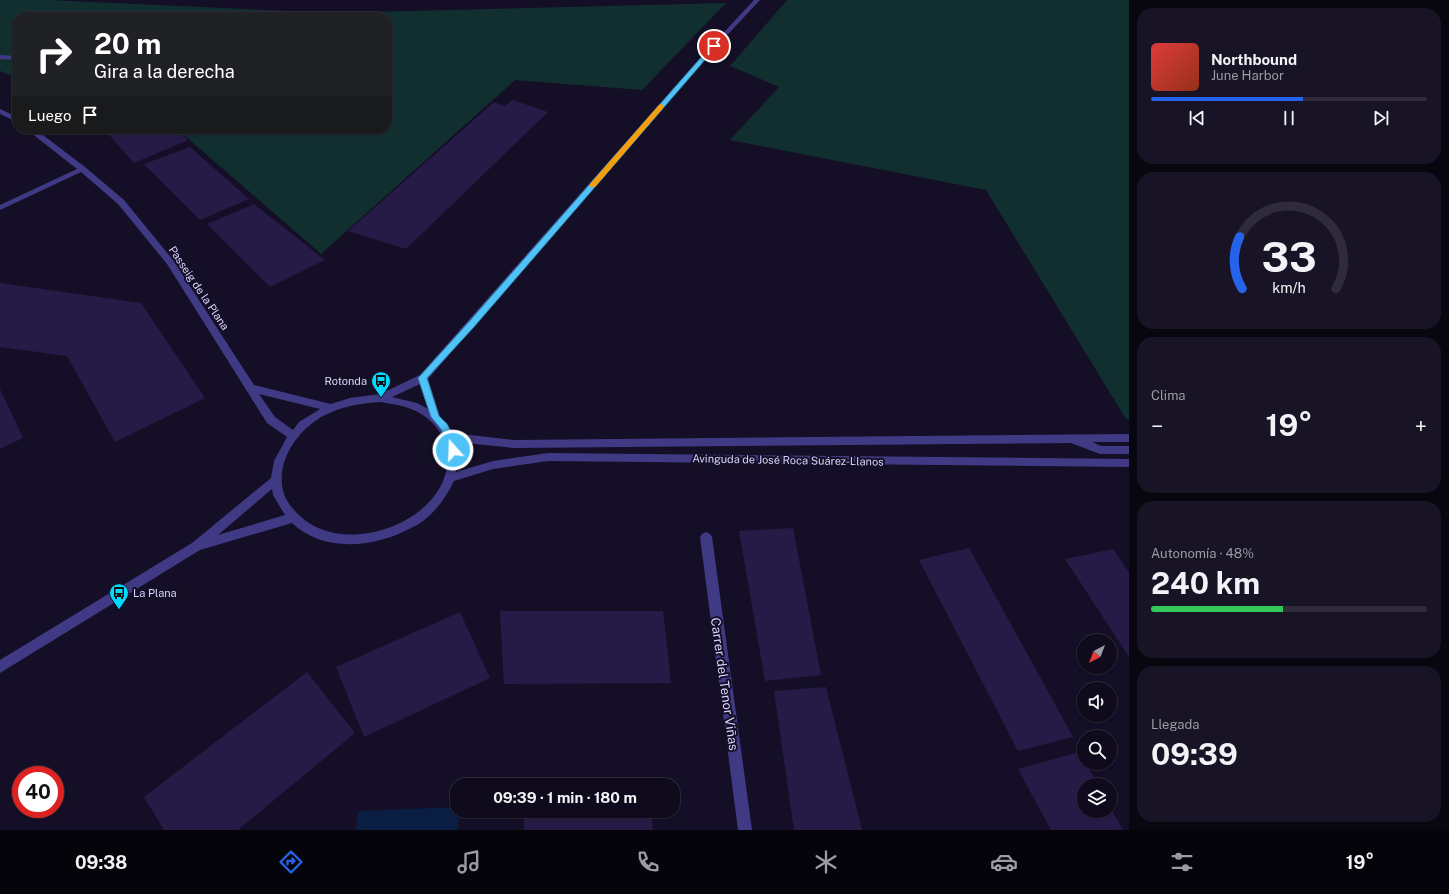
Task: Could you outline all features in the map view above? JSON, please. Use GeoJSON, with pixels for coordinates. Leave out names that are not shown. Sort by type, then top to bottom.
{"type":"FeatureCollection","features":[{"type":"Feature","properties":{"kind":"street"},"geometry":{"type":"LineString","coordinates":[[381,398],[423,378],[703,58],[757,0]]}},
{"type":"Feature","properties":{"kind":"street"},"geometry":{"type":"LineString","coordinates":[[0,57],[12,58]]}},
{"type":"Feature","properties":{"kind":"street"},"geometry":{"type":"LineString","coordinates":[[0,111],[12,117]]}},
{"type":"Feature","properties":{"kind":"street","name":"Passeig de la Plana"},"geometry":{"type":"LineString","coordinates":[[36,134],[82,169],[120,202],[170,262],[251,388]]}},
{"type":"Feature","properties":{"kind":"street"},"geometry":{"type":"LineString","coordinates":[[0,208],[82,169]]}},
{"type":"Feature","properties":{"kind":"street"},"geometry":{"type":"LineString","coordinates":[[423,378],[435,417]]}},
{"type":"Feature","properties":{"kind":"street"},"geometry":{"type":"LineString","coordinates":[[251,388],[331,408]]}},
{"type":"Feature","properties":{"kind":"street"},"geometry":{"type":"LineString","coordinates":[[251,388],[271,420],[293,436]]}},
{"type":"Feature","properties":{"kind":"street"},"geometry":{"type":"LineString","coordinates":[[381,398],[397,399],[411,403],[424,409],[435,417],[444,427],[450,437],[454,464],[450,478],[443,493],[432,507],[418,519],[400,529],[381,536],[361,539],[335,538],[322,535],[306,528],[292,518],[278,494],[276,480],[278,465],[284,450],[293,436],[310,420],[331,408],[364,399],[381,398]]}},
{"type":"Feature","properties":{"kind":"street","name":"Avinguda de José Roca Suárez-Llanos"},"geometry":{"type":"LineString","coordinates":[[450,437],[514,444],[1129,438]]}},
{"type":"Feature","properties":{"kind":"street"},"geometry":{"type":"LineString","coordinates":[[1068,438],[1100,450],[1129,450]]}},
{"type":"Feature","properties":{"kind":"street","name":"Avinguda de José Roca Suárez-Llanos"},"geometry":{"type":"LineString","coordinates":[[450,478],[493,465],[548,458],[1129,462]]}},
{"type":"Feature","properties":{"kind":"street"},"geometry":{"type":"LineString","coordinates":[[0,668],[196,546],[276,480]]}},
{"type":"Feature","properties":{"kind":"street"},"geometry":{"type":"LineString","coordinates":[[196,546],[292,518]]}},
{"type":"Feature","properties":{"kind":"street","name":"Carrer del Tenor Viñas"},"geometry":{"type":"LineString","coordinates":[[706,537],[745,830]]}},
{"type":"Feature","properties":{"kind":"green space"},"geometry":{"type":"Polygon","coordinates":[[[0,0],[48,0],[307,12],[12,12],[12,76],[0,71],[0,0]]]}},
{"type":"Feature","properties":{"kind":"green space"},"geometry":{"type":"Polygon","coordinates":[[[787,0],[1129,0],[1129,419],[1126,419],[986,190],[730,140],[779,87],[730,66],[787,0]]]}},
{"type":"Feature","properties":{"kind":"green space"},"geometry":{"type":"Polygon","coordinates":[[[726,3],[642,90],[515,80],[321,254],[183,134],[392,134],[392,12],[369,12],[726,3]]]}},
{"type":"Feature","properties":{"kind":"water"},"geometry":{"type":"Polygon","coordinates":[[[450,807],[450,818],[459,818],[458,830],[356,830],[358,811],[450,807]]]}},
{"type":"Feature","properties":{"kind":"building"},"geometry":{"type":"Polygon","coordinates":[[[513,100],[548,112],[406,249],[348,231],[494,102],[505,106],[513,100]]]}},
{"type":"Feature","properties":{"kind":"building"},"geometry":{"type":"Polygon","coordinates":[[[108,134],[181,134],[188,140],[134,163],[108,134]]]}},
{"type":"Feature","properties":{"kind":"building"},"geometry":{"type":"Polygon","coordinates":[[[190,147],[249,199],[200,220],[144,164],[190,147]]]}},
{"type":"Feature","properties":{"kind":"building"},"geometry":{"type":"Polygon","coordinates":[[[254,204],[325,260],[270,287],[207,224],[254,204]]]}},
{"type":"Feature","properties":{"kind":"building"},"geometry":{"type":"Polygon","coordinates":[[[0,283],[141,303],[205,398],[115,442],[67,356],[0,347],[0,283]]]}},
{"type":"Feature","properties":{"kind":"building"},"geometry":{"type":"Polygon","coordinates":[[[0,389],[23,438],[0,449],[0,389]]]}},
{"type":"Feature","properties":{"kind":"building"},"geometry":{"type":"Polygon","coordinates":[[[793,528],[821,675],[765,681],[739,531],[793,528]]]}},
{"type":"Feature","properties":{"kind":"building"},"geometry":{"type":"Polygon","coordinates":[[[969,548],[1073,737],[1018,751],[919,560],[969,548]]]}},
{"type":"Feature","properties":{"kind":"building"},"geometry":{"type":"Polygon","coordinates":[[[1113,549],[1129,572],[1129,657],[1117,639],[1117,634],[1114,634],[1065,559],[1113,549]]]}},
{"type":"Feature","properties":{"kind":"building"},"geometry":{"type":"Polygon","coordinates":[[[500,611],[663,611],[671,683],[504,684],[500,611]]]}},
{"type":"Feature","properties":{"kind":"building"},"geometry":{"type":"Polygon","coordinates":[[[460,612],[490,678],[364,737],[336,667],[460,612]]]}},
{"type":"Feature","properties":{"kind":"building"},"geometry":{"type":"Polygon","coordinates":[[[307,672],[355,733],[238,830],[164,830],[144,797],[307,672]]]}},
{"type":"Feature","properties":{"kind":"building"},"geometry":{"type":"Polygon","coordinates":[[[826,687],[862,830],[794,830],[774,691],[826,687]]]}},
{"type":"Feature","properties":{"kind":"building"},"geometry":{"type":"Polygon","coordinates":[[[1077,753],[1077,770],[1090,770],[1094,778],[1077,778],[1077,818],[1116,818],[1123,830],[1051,830],[1018,769],[1077,753]]]}},
{"type":"Feature","properties":{"kind":"building"},"geometry":{"type":"Polygon","coordinates":[[[524,818],[652,818],[653,830],[524,830],[524,818]]]}},
{"type":"Feature","properties":{"kind":"slow traffic"},"geometry":{"type":"LineString","coordinates":[[593,185],[661,106]]}},
{"type":"Feature","properties":{"kind":"place","name":"Rotonda"},"geometry":{"type":"Point","coordinates":[381,398]}},
{"type":"Feature","properties":{"kind":"place","name":"La Plana"},"geometry":{"type":"Point","coordinates":[119,610]}},
{"type":"Feature","properties":{"kind":"route"},"geometry":{"type":"LineString","coordinates":[[453,450],[450,437],[435,417],[423,378],[714,46]]}}]}
